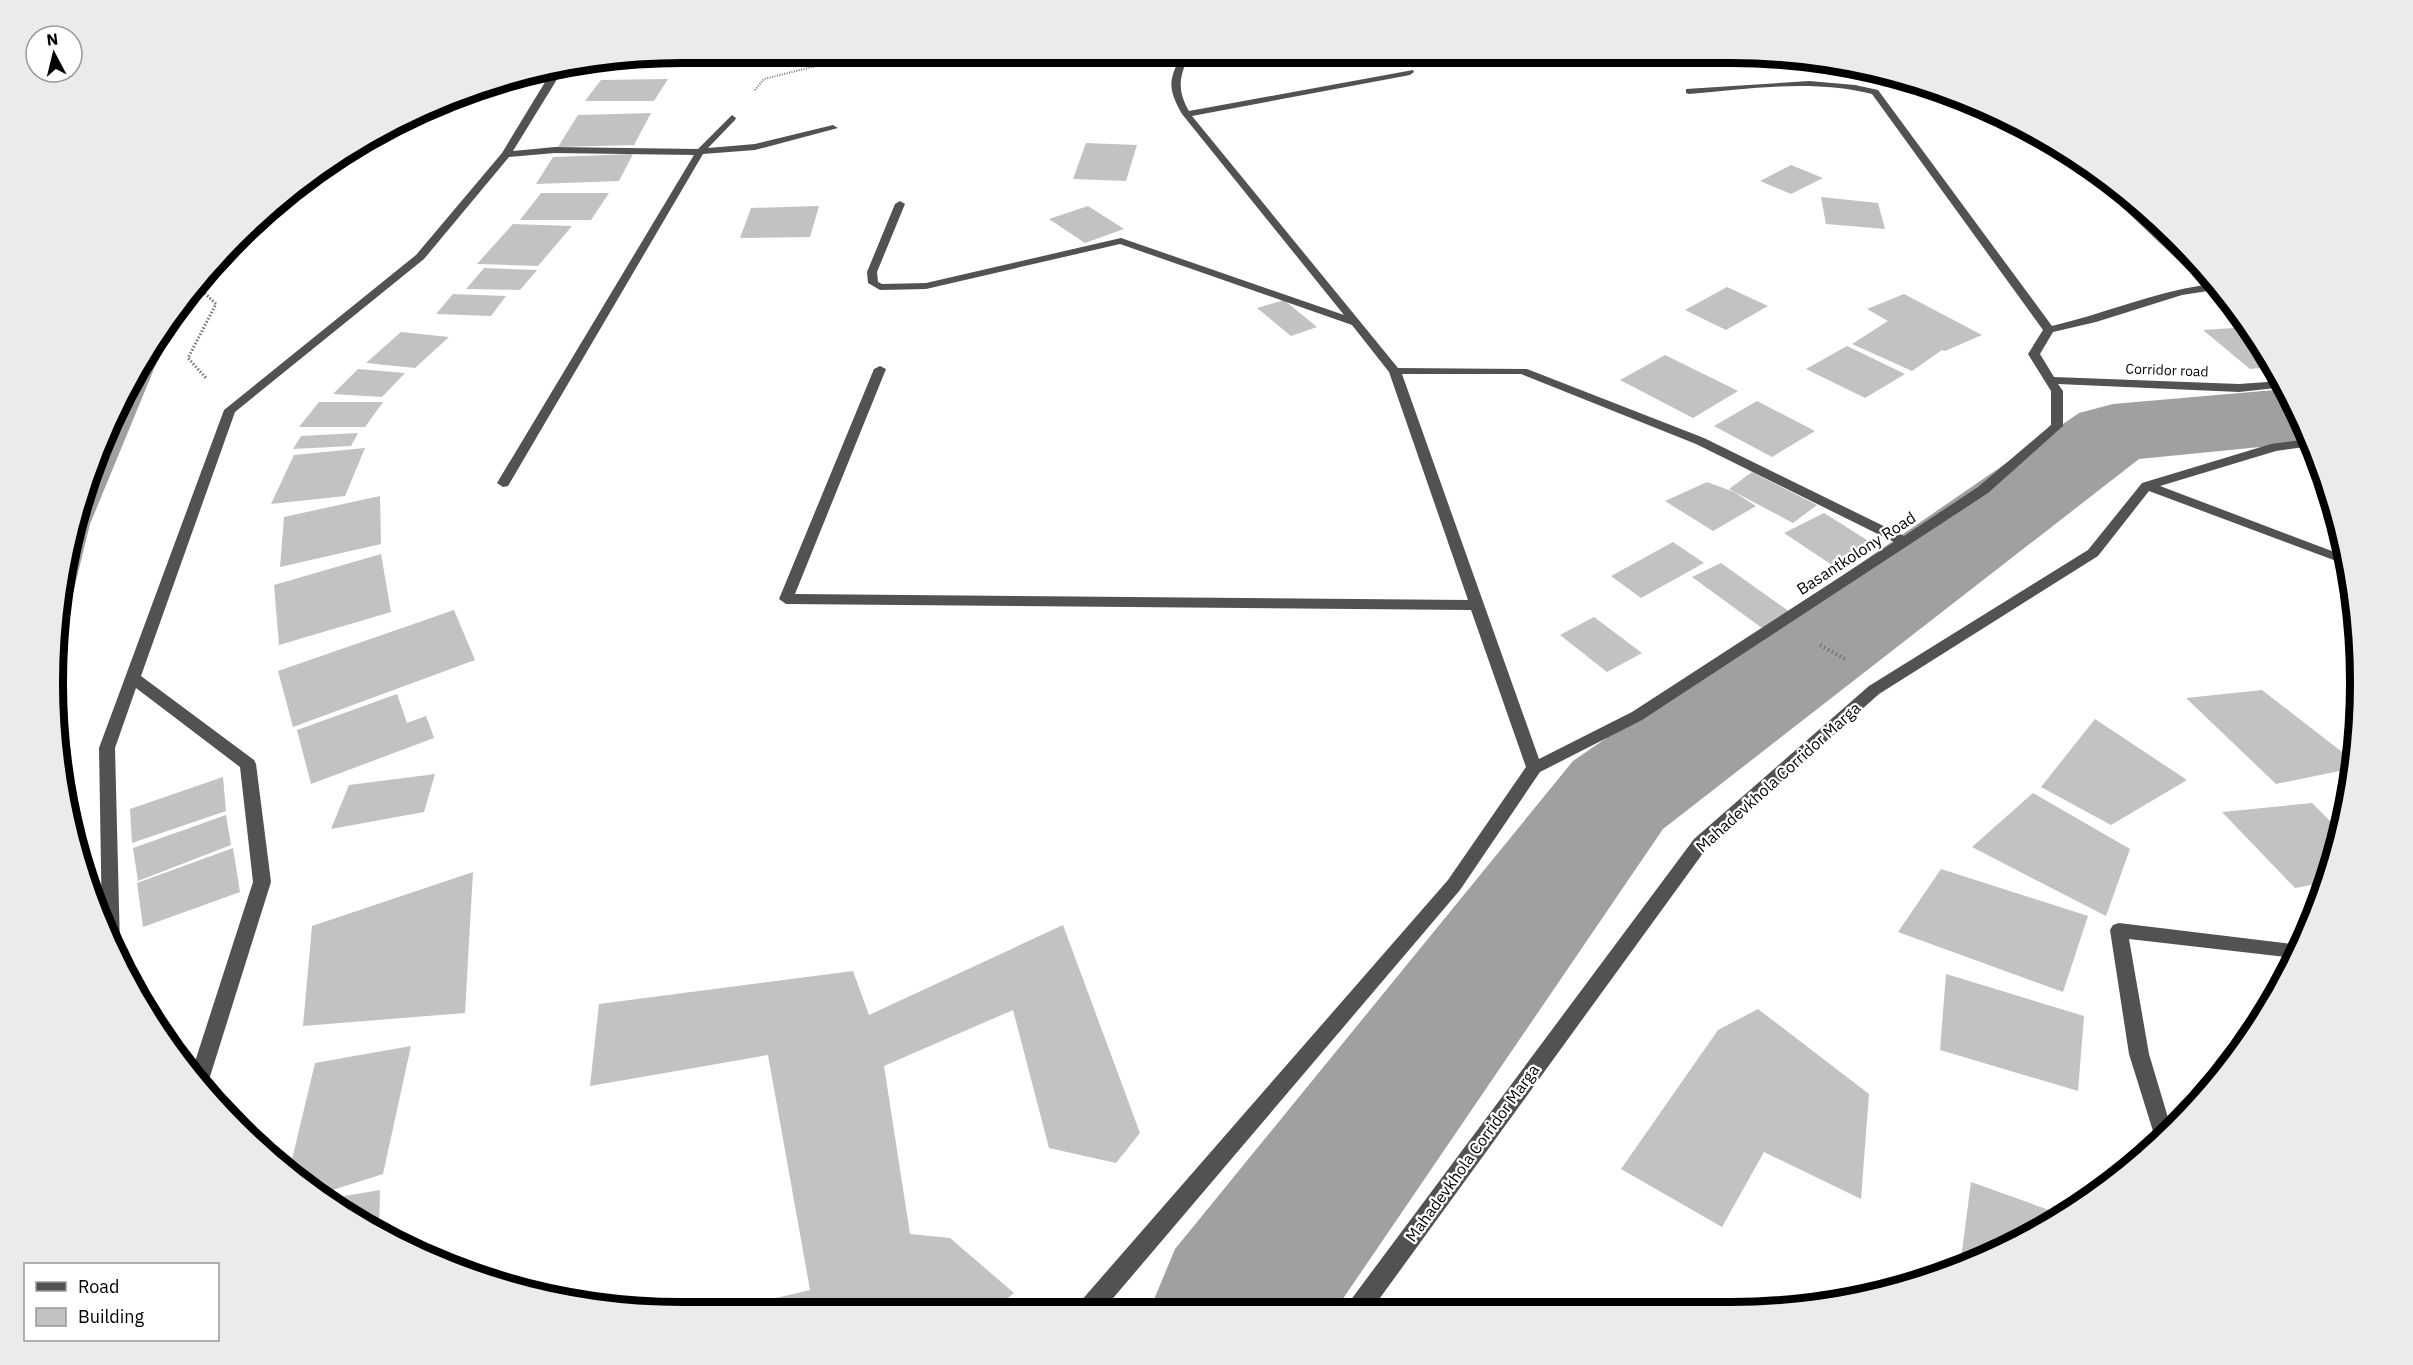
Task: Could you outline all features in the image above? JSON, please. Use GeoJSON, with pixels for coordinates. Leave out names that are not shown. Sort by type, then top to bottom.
{"type":"FeatureCollection","features":[{"type":"Feature","properties":{"kind":"street"},"geometry":{"type":"LineString","coordinates":[[1095,1302],[1454,885],[1534,768],[1395,371],[1186,114],[1174,93],[1177,72],[1182,63]]}},
{"type":"Feature","properties":{"kind":"street"},"geometry":{"type":"LineString","coordinates":[[1186,114],[1410,72]]}},
{"type":"Feature","properties":{"kind":"street"},"geometry":{"type":"LineString","coordinates":[[110,921],[107,748],[230,410],[420,257],[506,154],[554,77]]}},
{"type":"Feature","properties":{"kind":"street"},"geometry":{"type":"LineString","coordinates":[[1689,91],[1819,84],[1861,87],[1875,92],[2049,330],[2091,320],[2180,292],[2207,287]]}},
{"type":"Feature","properties":{"kind":"street"},"geometry":{"type":"LineString","coordinates":[[503,483],[700,152],[732,118]]}},
{"type":"Feature","properties":{"kind":"street"},"geometry":{"type":"LineString","coordinates":[[506,154],[555,150],[700,152],[755,147],[833,128]]}},
{"type":"Feature","properties":{"kind":"street"},"geometry":{"type":"LineString","coordinates":[[900,204],[872,272],[873,283],[880,287],[926,286],[1121,241],[1358,323]]}},
{"type":"Feature","properties":{"kind":"street","name":"Basantkolony Road"},"geometry":{"type":"LineString","coordinates":[[1534,768],[1637,716],[1983,490],[2058,426],[2057,391],[2034,354],[2049,330]]}},
{"type":"Feature","properties":{"kind":"street"},"geometry":{"type":"LineString","coordinates":[[880,369],[786,599],[1476,605]]}},
{"type":"Feature","properties":{"kind":"street"},"geometry":{"type":"LineString","coordinates":[[1395,371],[1523,371],[1700,441],[1904,541]]}},
{"type":"Feature","properties":{"kind":"street","name":"Corridor road"},"geometry":{"type":"LineString","coordinates":[[2050,380],[2239,388],[2273,385]]}},
{"type":"Feature","properties":{"kind":"street"},"geometry":{"type":"LineString","coordinates":[[2147,486],[2275,447],[2302,444]]}},
{"type":"Feature","properties":{"kind":"street"},"geometry":{"type":"LineString","coordinates":[[2147,486],[2337,558]]}},
{"type":"Feature","properties":{"kind":"street","name":"Mahadevkhola Corridor Marga"},"geometry":{"type":"LineString","coordinates":[[1363,1302],[1700,844],[1874,690],[2093,553],[2147,486]]}},
{"type":"Feature","properties":{"kind":"street"},"geometry":{"type":"LineString","coordinates":[[133,678],[248,764],[262,882],[201,1072]]}},
{"type":"Feature","properties":{"kind":"street"},"geometry":{"type":"LineString","coordinates":[[2161,1128],[2139,1054],[2119,930],[2289,950]]}},
{"type":"Feature","properties":{"kind":"path"},"geometry":{"type":"LineString","coordinates":[[732,118],[764,79],[828,63]]}},
{"type":"Feature","properties":{"kind":"path"},"geometry":{"type":"LineString","coordinates":[[203,291],[216,304],[188,358],[222,396],[230,410]]}},
{"type":"Feature","properties":{"kind":"path"},"geometry":{"type":"LineString","coordinates":[[1780,622],[1887,682]]}},
{"type":"Feature","properties":{"kind":"building"},"geometry":{"type":"Polygon","coordinates":[[[668,79],[654,101],[585,101],[601,80],[668,79]]]}},
{"type":"Feature","properties":{"kind":"building"},"geometry":{"type":"Polygon","coordinates":[[[651,113],[634,145],[558,147],[578,115],[651,113]]]}},
{"type":"Feature","properties":{"kind":"building"},"geometry":{"type":"Polygon","coordinates":[[[1086,143],[1137,145],[1126,181],[1073,179],[1086,143]]]}},
{"type":"Feature","properties":{"kind":"building"},"geometry":{"type":"Polygon","coordinates":[[[633,154],[619,181],[536,184],[553,157],[633,154]]]}},
{"type":"Feature","properties":{"kind":"building"},"geometry":{"type":"Polygon","coordinates":[[[1791,165],[1823,178],[1791,194],[1760,181],[1791,165]]]}},
{"type":"Feature","properties":{"kind":"building"},"geometry":{"type":"Polygon","coordinates":[[[541,193],[609,193],[591,220],[520,220],[541,193]]]}},
{"type":"Feature","properties":{"kind":"building"},"geometry":{"type":"Polygon","coordinates":[[[1821,197],[1878,203],[1885,229],[1826,224],[1821,197]]]}},
{"type":"Feature","properties":{"kind":"building"},"geometry":{"type":"Polygon","coordinates":[[[819,206],[810,237],[740,238],[751,208],[819,206]]]}},
{"type":"Feature","properties":{"kind":"building"},"geometry":{"type":"Polygon","coordinates":[[[1088,206],[1124,229],[1085,243],[1049,219],[1088,206]]]}},
{"type":"Feature","properties":{"kind":"building"},"geometry":{"type":"Polygon","coordinates":[[[513,224],[572,226],[538,266],[477,264],[513,224]]]}},
{"type":"Feature","properties":{"kind":"building"},"geometry":{"type":"Polygon","coordinates":[[[484,268],[537,270],[520,290],[466,289],[484,268]]]}},
{"type":"Feature","properties":{"kind":"building"},"geometry":{"type":"Polygon","coordinates":[[[1727,287],[1768,306],[1726,330],[1685,310],[1727,287]]]}},
{"type":"Feature","properties":{"kind":"building"},"geometry":{"type":"Polygon","coordinates":[[[453,294],[506,296],[491,316],[436,314],[453,294]]]}},
{"type":"Feature","properties":{"kind":"building"},"geometry":{"type":"Polygon","coordinates":[[[1904,294],[1982,335],[1945,351],[1942,350],[1912,371],[1852,344],[1888,321],[1867,309],[1904,294]]]}},
{"type":"Feature","properties":{"kind":"building"},"geometry":{"type":"Polygon","coordinates":[[[1284,300],[1317,327],[1291,336],[1257,308],[1284,300]]]}},
{"type":"Feature","properties":{"kind":"building"},"geometry":{"type":"Polygon","coordinates":[[[2238,328],[2264,368],[2250,369],[2203,330],[2238,328]]]}},
{"type":"Feature","properties":{"kind":"building"},"geometry":{"type":"Polygon","coordinates":[[[401,332],[449,337],[415,368],[366,363],[401,332]]]}},
{"type":"Feature","properties":{"kind":"building"},"geometry":{"type":"Polygon","coordinates":[[[1847,346],[1905,374],[1865,398],[1806,369],[1847,346]]]}},
{"type":"Feature","properties":{"kind":"building"},"geometry":{"type":"Polygon","coordinates":[[[1665,355],[1738,391],[1693,418],[1620,380],[1665,355]]]}},
{"type":"Feature","properties":{"kind":"building"},"geometry":{"type":"Polygon","coordinates":[[[358,369],[405,373],[382,397],[333,394],[358,369]]]}},
{"type":"Feature","properties":{"kind":"building"},"geometry":{"type":"Polygon","coordinates":[[[1757,401],[1815,431],[1772,457],[1714,426],[1757,401]]]}},
{"type":"Feature","properties":{"kind":"building"},"geometry":{"type":"Polygon","coordinates":[[[319,402],[383,402],[365,427],[299,427],[319,402]]]}},
{"type":"Feature","properties":{"kind":"building"},"geometry":{"type":"Polygon","coordinates":[[[358,433],[351,446],[293,449],[301,436],[358,433]]]}},
{"type":"Feature","properties":{"kind":"building"},"geometry":{"type":"Polygon","coordinates":[[[365,448],[345,496],[271,504],[294,455],[365,448]]]}},
{"type":"Feature","properties":{"kind":"building"},"geometry":{"type":"Polygon","coordinates":[[[1752,472],[1817,505],[1793,523],[1729,489],[1752,472]]]}},
{"type":"Feature","properties":{"kind":"building"},"geometry":{"type":"Polygon","coordinates":[[[1707,482],[1734,492],[1756,506],[1713,531],[1665,501],[1707,482]]]}},
{"type":"Feature","properties":{"kind":"building"},"geometry":{"type":"Polygon","coordinates":[[[380,496],[381,544],[280,567],[284,517],[380,496]]]}},
{"type":"Feature","properties":{"kind":"building"},"geometry":{"type":"Polygon","coordinates":[[[1824,513],[1875,545],[1835,567],[1784,533],[1824,513]]]}},
{"type":"Feature","properties":{"kind":"building"},"geometry":{"type":"Polygon","coordinates":[[[1673,542],[1704,563],[1641,598],[1611,576],[1673,542]]]}},
{"type":"Feature","properties":{"kind":"building"},"geometry":{"type":"Polygon","coordinates":[[[381,554],[391,612],[279,645],[274,585],[381,554]]]}},
{"type":"Feature","properties":{"kind":"building"},"geometry":{"type":"Polygon","coordinates":[[[1721,563],[1790,612],[1762,628],[1692,577],[1721,563]]]}},
{"type":"Feature","properties":{"kind":"building"},"geometry":{"type":"Polygon","coordinates":[[[454,610],[475,660],[293,727],[278,671],[454,610]]]}},
{"type":"Feature","properties":{"kind":"building"},"geometry":{"type":"Polygon","coordinates":[[[1594,617],[1642,653],[1607,672],[1560,635],[1594,617]]]}},
{"type":"Feature","properties":{"kind":"building"},"geometry":{"type":"Polygon","coordinates":[[[2262,690],[2346,755],[2344,770],[2276,784],[2186,698],[2262,690]]]}},
{"type":"Feature","properties":{"kind":"building"},"geometry":{"type":"Polygon","coordinates":[[[397,694],[407,723],[426,716],[434,738],[311,784],[297,730],[397,694]]]}},
{"type":"Feature","properties":{"kind":"building"},"geometry":{"type":"Polygon","coordinates":[[[2095,719],[2187,780],[2111,825],[2041,787],[2095,719]]]}},
{"type":"Feature","properties":{"kind":"building"},"geometry":{"type":"Polygon","coordinates":[[[435,774],[424,812],[331,829],[349,785],[435,774]]]}},
{"type":"Feature","properties":{"kind":"building"},"geometry":{"type":"Polygon","coordinates":[[[223,777],[226,811],[132,843],[130,809],[223,777]]]}},
{"type":"Feature","properties":{"kind":"building"},"geometry":{"type":"Polygon","coordinates":[[[2033,793],[2130,849],[2106,916],[1972,847],[2033,793]]]}},
{"type":"Feature","properties":{"kind":"building"},"geometry":{"type":"Polygon","coordinates":[[[2312,803],[2333,824],[2316,884],[2295,888],[2222,812],[2312,803]]]}},
{"type":"Feature","properties":{"kind":"building"},"geometry":{"type":"Polygon","coordinates":[[[226,815],[231,845],[138,881],[133,848],[226,815]]]}},
{"type":"Feature","properties":{"kind":"building"},"geometry":{"type":"Polygon","coordinates":[[[233,848],[240,892],[143,927],[137,883],[233,848]]]}},
{"type":"Feature","properties":{"kind":"building"},"geometry":{"type":"Polygon","coordinates":[[[1941,869],[2088,916],[2063,992],[1898,932],[1941,869]]]}},
{"type":"Feature","properties":{"kind":"building"},"geometry":{"type":"Polygon","coordinates":[[[473,872],[465,1013],[303,1026],[312,926],[473,872]]]}},
{"type":"Feature","properties":{"kind":"building"},"geometry":{"type":"Polygon","coordinates":[[[1063,925],[1140,1133],[1116,1163],[1049,1148],[1013,1010],[884,1066],[910,1234],[950,1238],[1014,1293],[1003,1302],[759,1302],[810,1290],[768,1055],[590,1086],[599,1004],[853,971],[869,1015],[1063,925]]]}},
{"type":"Feature","properties":{"kind":"building"},"geometry":{"type":"Polygon","coordinates":[[[1946,974],[2084,1016],[2078,1091],[1940,1050],[1946,974]]]}},
{"type":"Feature","properties":{"kind":"building"},"geometry":{"type":"Polygon","coordinates":[[[1758,1009],[1869,1094],[1861,1199],[1764,1152],[1722,1227],[1621,1169],[1718,1030],[1758,1009]]]}},
{"type":"Feature","properties":{"kind":"building"},"geometry":{"type":"Polygon","coordinates":[[[411,1046],[383,1174],[329,1191],[291,1162],[315,1063],[411,1046]]]}},
{"type":"Feature","properties":{"kind":"building"},"geometry":{"type":"Polygon","coordinates":[[[1971,1182],[2053,1211],[2004,1238],[1961,1258],[1971,1182]]]}},
{"type":"Feature","properties":{"kind":"building"},"geometry":{"type":"Polygon","coordinates":[[[380,1190],[379,1222],[373,1219],[337,1197],[380,1190]]]}},
{"type":"Feature","properties":{"kind":"waterway"},"geometry":{"type":"LineString","coordinates":[[90,503],[138,388]]}},
{"type":"Feature","properties":{"kind":"waterway"},"geometry":{"type":"LineString","coordinates":[[1240,1302],[1618,795],[2113,433],[2290,417]]}}]}
